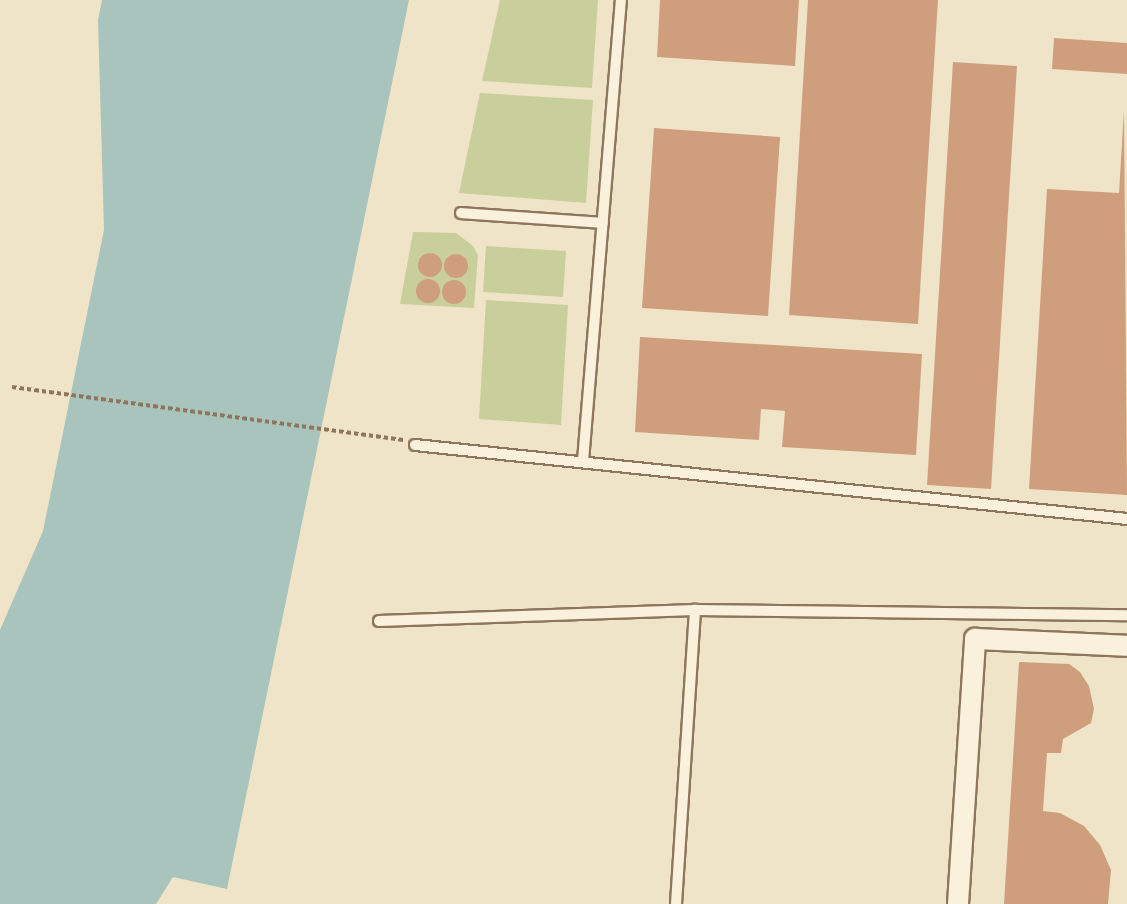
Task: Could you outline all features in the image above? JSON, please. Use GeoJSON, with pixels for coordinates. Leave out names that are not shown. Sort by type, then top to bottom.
{"type":"FeatureCollection","features":[{"type":"Feature","properties":{"kind":"street"},"geometry":{"type":"LineString","coordinates":[[958,904],[975,639],[1127,646]]}},
{"type":"Feature","properties":{"kind":"lane"},"geometry":{"type":"LineString","coordinates":[[583,461],[621,0]]}},
{"type":"Feature","properties":{"kind":"lane"},"geometry":{"type":"LineString","coordinates":[[461,213],[603,223]]}},
{"type":"Feature","properties":{"kind":"lane"},"geometry":{"type":"LineString","coordinates":[[415,445],[1127,519]]}},
{"type":"Feature","properties":{"kind":"lane"},"geometry":{"type":"LineString","coordinates":[[676,904],[696,610]]}},
{"type":"Feature","properties":{"kind":"lane"},"geometry":{"type":"LineString","coordinates":[[379,621],[696,610],[1127,615]]}},
{"type":"Feature","properties":{"kind":"path"},"geometry":{"type":"LineString","coordinates":[[12,387],[393,436],[415,445]]}},
{"type":"Feature","properties":{"kind":"green space"},"geometry":{"type":"Polygon","coordinates":[[[500,0],[598,0],[592,88],[482,81],[500,0]]]}},
{"type":"Feature","properties":{"kind":"green space"},"geometry":{"type":"Polygon","coordinates":[[[480,93],[593,100],[586,203],[459,193],[480,93]]]}},
{"type":"Feature","properties":{"kind":"green space"},"geometry":{"type":"Polygon","coordinates":[[[413,232],[456,233],[473,246],[478,255],[474,308],[400,304],[413,232]]]}},
{"type":"Feature","properties":{"kind":"green space"},"geometry":{"type":"Polygon","coordinates":[[[486,246],[566,251],[563,297],[483,292],[486,246]]]}},
{"type":"Feature","properties":{"kind":"green space"},"geometry":{"type":"Polygon","coordinates":[[[486,300],[568,305],[561,425],[479,419],[486,300]]]}},
{"type":"Feature","properties":{"kind":"water"},"geometry":{"type":"Polygon","coordinates":[[[102,0],[409,0],[227,889],[173,877],[156,904],[0,904],[0,630],[43,531],[104,230],[98,20],[102,0]]]}},
{"type":"Feature","properties":{"kind":"building"},"geometry":{"type":"Polygon","coordinates":[[[660,0],[799,0],[795,66],[657,57],[660,0]]]}},
{"type":"Feature","properties":{"kind":"building"},"geometry":{"type":"Polygon","coordinates":[[[808,0],[938,0],[918,324],[789,315],[808,0]]]}},
{"type":"Feature","properties":{"kind":"building"},"geometry":{"type":"Polygon","coordinates":[[[1054,38],[1127,43],[1127,74],[1052,69],[1054,38]]]}},
{"type":"Feature","properties":{"kind":"building"},"geometry":{"type":"Polygon","coordinates":[[[953,62],[1017,66],[991,489],[927,485],[953,62]]]}},
{"type":"Feature","properties":{"kind":"building"},"geometry":{"type":"Polygon","coordinates":[[[1124,110],[1127,495],[1029,489],[1047,189],[1119,193],[1124,110]]]}},
{"type":"Feature","properties":{"kind":"building"},"geometry":{"type":"Polygon","coordinates":[[[654,128],[780,137],[768,316],[642,308],[654,128]]]}},
{"type":"Feature","properties":{"kind":"building"},"geometry":{"type":"Polygon","coordinates":[[[430,253],[439,256],[442,265],[439,274],[430,277],[421,274],[418,265],[421,256],[430,253]]]}},
{"type":"Feature","properties":{"kind":"building"},"geometry":{"type":"Polygon","coordinates":[[[456,254],[465,257],[468,266],[465,275],[456,278],[447,275],[444,266],[447,257],[456,254]]]}},
{"type":"Feature","properties":{"kind":"building"},"geometry":{"type":"Polygon","coordinates":[[[428,279],[437,282],[440,291],[437,300],[428,303],[419,300],[416,291],[419,282],[428,279]]]}},
{"type":"Feature","properties":{"kind":"building"},"geometry":{"type":"Polygon","coordinates":[[[454,280],[463,283],[466,292],[463,301],[454,304],[445,301],[442,292],[445,283],[454,280]]]}},
{"type":"Feature","properties":{"kind":"building"},"geometry":{"type":"Polygon","coordinates":[[[640,337],[922,354],[916,455],[782,447],[785,411],[761,409],[759,440],[635,432],[640,337]]]}},
{"type":"Feature","properties":{"kind":"building"},"geometry":{"type":"Polygon","coordinates":[[[1019,662],[1069,664],[1080,672],[1089,686],[1094,709],[1091,723],[1063,739],[1061,753],[1047,753],[1043,811],[1060,813],[1084,826],[1100,845],[1111,870],[1108,904],[1004,904],[1019,662]]]}}]}
